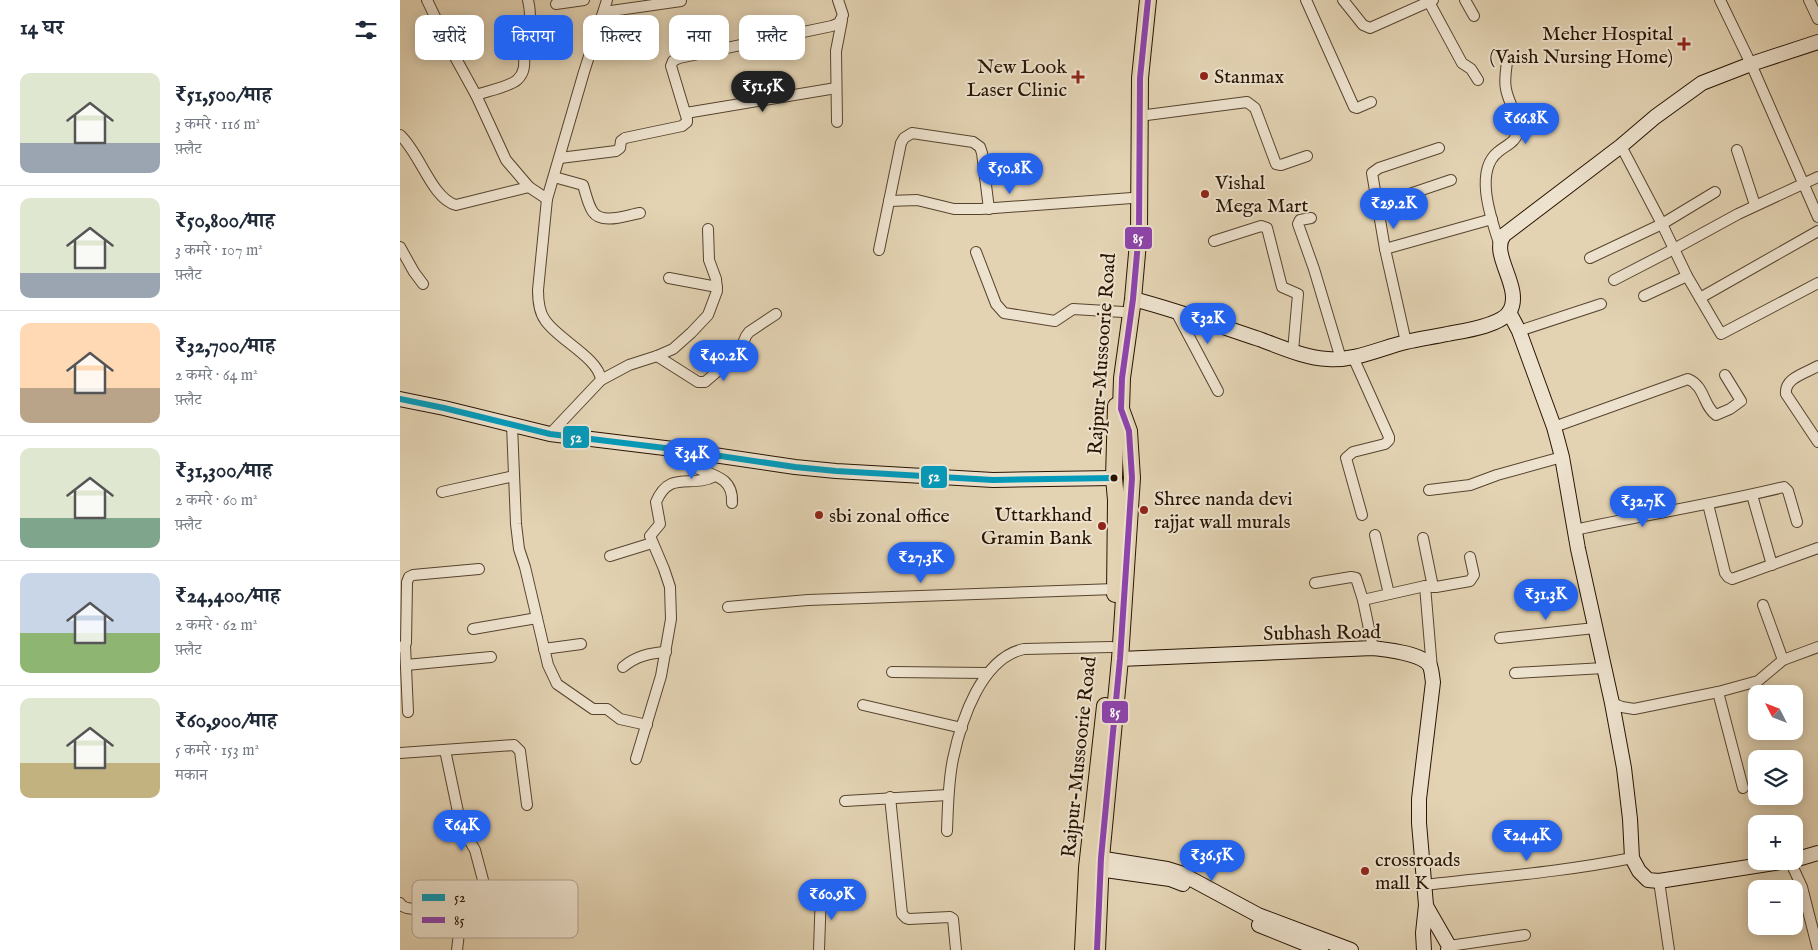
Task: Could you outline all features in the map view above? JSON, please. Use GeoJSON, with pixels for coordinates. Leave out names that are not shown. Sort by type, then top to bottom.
{"type":"FeatureCollection","features":[{"type":"Feature","properties":{"kind":"main road","name":"Rajpur-Mussoorie Road"},"geometry":{"type":"LineString","coordinates":[[1083,950],[1116,653],[1132,477],[1129,431],[1121,410],[1131,236],[1130,102],[1135,34],[1141,0]]}},
{"type":"Feature","properties":{"kind":"main road","name":"Rajpur-Mussoorie Road"},"geometry":{"type":"LineString","coordinates":[[1116,653],[1116,500],[1114,477],[1117,385],[1139,231],[1139,116],[1141,69],[1148,0]]}},
{"type":"Feature","properties":{"kind":"main road"},"geometry":{"type":"LineString","coordinates":[[1114,477],[1121,488],[1127,488],[1132,477]]}},
{"type":"Feature","properties":{"kind":"main road","name":"Rajpur-Mussoorie Road"},"geometry":{"type":"LineString","coordinates":[[1094,863],[1097,950]]}},
{"type":"Feature","properties":{"kind":"street"},"geometry":{"type":"LineString","coordinates":[[427,0],[449,46],[476,95],[506,160],[529,187],[547,199]]}},
{"type":"Feature","properties":{"kind":"street"},"geometry":{"type":"LineString","coordinates":[[476,95],[516,81],[522,74],[525,61],[524,48],[531,14],[528,0]]}},
{"type":"Feature","properties":{"kind":"street"},"geometry":{"type":"LineString","coordinates":[[556,4],[584,0]]}},
{"type":"Feature","properties":{"kind":"street"},"geometry":{"type":"LineString","coordinates":[[601,380],[601,375],[593,364],[550,327],[544,319],[541,312],[538,290],[547,199],[584,72],[608,0]]}},
{"type":"Feature","properties":{"kind":"street"},"geometry":{"type":"LineString","coordinates":[[836,122],[836,51],[842,20],[842,10],[838,0]]}},
{"type":"Feature","properties":{"kind":"street"},"geometry":{"type":"LineString","coordinates":[[1306,0],[1354,107],[1358,108],[1371,102]]}},
{"type":"Feature","properties":{"kind":"street"},"geometry":{"type":"LineString","coordinates":[[1343,0],[1364,25],[1370,28],[1431,1],[1462,63],[1471,69],[1478,80]]}},
{"type":"Feature","properties":{"kind":"street"},"geometry":{"type":"LineString","coordinates":[[1465,0],[1474,16]]}},
{"type":"Feature","properties":{"kind":"street"},"geometry":{"type":"LineString","coordinates":[[1720,0],[1751,64],[1818,217]]}},
{"type":"Feature","properties":{"kind":"street"},"geometry":{"type":"LineString","coordinates":[[1809,0],[1818,19]]}},
{"type":"Feature","properties":{"kind":"street"},"geometry":{"type":"LineString","coordinates":[[604,12],[681,1]]}},
{"type":"Feature","properties":{"kind":"street"},"geometry":{"type":"LineString","coordinates":[[560,158],[618,150],[621,141],[625,138],[682,126],[687,122],[686,113],[671,66],[675,60],[832,26],[842,20]]}},
{"type":"Feature","properties":{"kind":"street"},"geometry":{"type":"LineString","coordinates":[[1499,243],[1504,235],[1621,146],[1654,117],[1702,83],[1751,64],[1818,42]]}},
{"type":"Feature","properties":{"kind":"street"},"geometry":{"type":"LineString","coordinates":[[976,252],[996,304],[1004,313],[1055,320],[1073,309],[1128,306],[1175,310],[1294,351],[1328,359],[1347,358],[1406,342],[1476,328],[1500,319],[1509,312],[1513,297],[1492,219],[1486,186],[1486,166],[1498,152],[1514,141],[1518,129],[1506,90],[1507,62]]}},
{"type":"Feature","properties":{"kind":"street"},"geometry":{"type":"LineString","coordinates":[[686,113],[836,88]]}},
{"type":"Feature","properties":{"kind":"street"},"geometry":{"type":"LineString","coordinates":[[1139,116],[1247,102],[1255,108],[1276,164],[1281,165],[1307,156]]}},
{"type":"Feature","properties":{"kind":"street"},"geometry":{"type":"LineString","coordinates":[[880,250],[901,143],[904,138],[912,133],[977,144],[982,152],[989,209]]}},
{"type":"Feature","properties":{"kind":"street"},"geometry":{"type":"LineString","coordinates":[[400,135],[420,161],[439,195],[450,204],[456,205],[529,187]]}},
{"type":"Feature","properties":{"kind":"street"},"geometry":{"type":"LineString","coordinates":[[1621,146],[1687,276],[1721,334],[1818,283]]}},
{"type":"Feature","properties":{"kind":"street"},"geometry":{"type":"LineString","coordinates":[[1406,342],[1385,249],[1372,173],[1375,170],[1438,148]]}},
{"type":"Feature","properties":{"kind":"street"},"geometry":{"type":"LineString","coordinates":[[1737,150],[1755,206]]}},
{"type":"Feature","properties":{"kind":"street"},"geometry":{"type":"LineString","coordinates":[[554,177],[583,185],[593,212],[597,216],[608,219],[640,213]]}},
{"type":"Feature","properties":{"kind":"street"},"geometry":{"type":"LineString","coordinates":[[1614,280],[1755,206],[1818,177]]}},
{"type":"Feature","properties":{"kind":"street"},"geometry":{"type":"LineString","coordinates":[[1377,205],[1451,180]]}},
{"type":"Feature","properties":{"kind":"street"},"geometry":{"type":"LineString","coordinates":[[1590,258],[1662,224],[1715,192]]}},
{"type":"Feature","properties":{"kind":"street"},"geometry":{"type":"LineString","coordinates":[[889,201],[917,200],[954,209],[989,209],[1132,198]]}},
{"type":"Feature","properties":{"kind":"street"},"geometry":{"type":"LineString","coordinates":[[1311,218],[1300,220],[1298,224],[1314,269],[1347,358],[1389,437],[1385,444],[1353,452],[1346,458],[1362,516]]}},
{"type":"Feature","properties":{"kind":"street"},"geometry":{"type":"LineString","coordinates":[[1385,249],[1492,219]]}},
{"type":"Feature","properties":{"kind":"street"},"geometry":{"type":"LineString","coordinates":[[1214,241],[1261,226],[1267,228],[1282,287],[1298,294],[1294,351]]}},
{"type":"Feature","properties":{"kind":"street"},"geometry":{"type":"LineString","coordinates":[[550,434],[601,380],[629,365],[657,356],[680,343],[703,321],[715,300],[717,287],[709,260],[708,229]]}},
{"type":"Feature","properties":{"kind":"street"},"geometry":{"type":"LineString","coordinates":[[1700,298],[1818,231]]}},
{"type":"Feature","properties":{"kind":"street"},"geometry":{"type":"LineString","coordinates":[[400,247],[423,284]]}},
{"type":"Feature","properties":{"kind":"street"},"geometry":{"type":"LineString","coordinates":[[1644,296],[1687,276]]}},
{"type":"Feature","properties":{"kind":"street"},"geometry":{"type":"LineString","coordinates":[[668,278],[717,287]]}},
{"type":"Feature","properties":{"kind":"street"},"geometry":{"type":"LineString","coordinates":[[1519,331],[1602,304]]}},
{"type":"Feature","properties":{"kind":"street"},"geometry":{"type":"LineString","coordinates":[[1175,310],[1218,391]]}},
{"type":"Feature","properties":{"kind":"street"},"geometry":{"type":"LineString","coordinates":[[1509,312],[1519,331],[1554,427],[1562,457],[1574,530],[1612,703],[1624,768],[1632,858],[1639,871],[1648,880],[1659,881],[1748,867]]}},
{"type":"Feature","properties":{"kind":"street"},"geometry":{"type":"LineString","coordinates":[[657,356],[698,382],[705,382],[739,353],[746,336],[750,332],[776,314]]}},
{"type":"Feature","properties":{"kind":"street"},"geometry":{"type":"LineString","coordinates":[[1818,366],[1790,381],[1785,387],[1786,394],[1818,442]]}},
{"type":"Feature","properties":{"kind":"street"},"geometry":{"type":"LineString","coordinates":[[1554,427],[1688,379],[1695,382],[1712,412],[1716,415],[1730,409],[1741,401],[1726,374]]}},
{"type":"Feature","properties":{"kind":"street"},"geometry":{"type":"LineString","coordinates":[[400,399],[550,434],[673,448],[756,462],[836,471],[994,480],[1114,477]]}},
{"type":"Feature","properties":{"kind":"street"},"geometry":{"type":"LineString","coordinates":[[512,425],[516,524],[519,549],[550,670],[557,684],[593,708],[607,709],[620,719],[646,725]]}},
{"type":"Feature","properties":{"kind":"street"},"geometry":{"type":"LineString","coordinates":[[673,448],[679,457],[687,463],[730,485],[732,503]]}},
{"type":"Feature","properties":{"kind":"street"},"geometry":{"type":"LineString","coordinates":[[1429,490],[1470,485],[1497,475],[1562,457]]}},
{"type":"Feature","properties":{"kind":"street"},"geometry":{"type":"LineString","coordinates":[[442,492],[514,476]]}},
{"type":"Feature","properties":{"kind":"street"},"geometry":{"type":"LineString","coordinates":[[610,556],[652,538],[660,521],[656,502],[666,486],[680,480],[705,481],[715,476]]}},
{"type":"Feature","properties":{"kind":"street"},"geometry":{"type":"LineString","coordinates":[[1096,477],[1108,487],[1116,500]]}},
{"type":"Feature","properties":{"kind":"street"},"geometry":{"type":"LineString","coordinates":[[1574,530],[1784,487],[1786,488],[1797,522]]}},
{"type":"Feature","properties":{"kind":"street"},"geometry":{"type":"LineString","coordinates":[[1752,495],[1772,565]]}},
{"type":"Feature","properties":{"kind":"street"},"geometry":{"type":"LineString","coordinates":[[1708,504],[1725,573],[1728,577],[1732,578],[1818,548]]}},
{"type":"Feature","properties":{"kind":"street"},"geometry":{"type":"LineString","coordinates":[[1375,535],[1389,594]]}},
{"type":"Feature","properties":{"kind":"street"},"geometry":{"type":"LineString","coordinates":[[636,759],[661,676],[671,619],[671,594],[652,538]]}},
{"type":"Feature","properties":{"kind":"street"},"geometry":{"type":"LineString","coordinates":[[1424,538],[1429,586],[1432,674],[1419,799],[1419,823],[1426,905],[1424,950]]}},
{"type":"Feature","properties":{"kind":"street"},"geometry":{"type":"LineString","coordinates":[[1363,600],[1429,586],[1470,581],[1474,575],[1470,558]]}},
{"type":"Feature","properties":{"kind":"street"},"geometry":{"type":"LineString","coordinates":[[408,712],[406,665],[402,646],[409,577],[413,575],[479,569]]}},
{"type":"Feature","properties":{"kind":"street"},"geometry":{"type":"LineString","coordinates":[[1315,584],[1354,577],[1358,582],[1363,600],[1373,648]]}},
{"type":"Feature","properties":{"kind":"street"},"geometry":{"type":"LineString","coordinates":[[728,606],[808,600],[1115,590]]}},
{"type":"Feature","properties":{"kind":"street"},"geometry":{"type":"LineString","coordinates":[[1763,605],[1783,660]]}},
{"type":"Feature","properties":{"kind":"street"},"geometry":{"type":"LineString","coordinates":[[472,629],[537,618]]}},
{"type":"Feature","properties":{"kind":"street"},"geometry":{"type":"LineString","coordinates":[[1500,638],[1595,628]]}},
{"type":"Feature","properties":{"kind":"street"},"geometry":{"type":"LineString","coordinates":[[544,649],[581,644]]}},
{"type":"Feature","properties":{"kind":"street"},"geometry":{"type":"LineString","coordinates":[[1612,703],[1634,709],[1718,692],[1758,681],[1783,660],[1818,647]]}},
{"type":"Feature","properties":{"kind":"street","name":"Subhash Road"},"geometry":{"type":"LineString","coordinates":[[1116,653],[1373,648],[1403,653],[1422,659],[1429,664],[1432,674]]}},
{"type":"Feature","properties":{"kind":"street"},"geometry":{"type":"LineString","coordinates":[[947,831],[948,795],[953,758],[973,699],[987,674],[1005,656],[1014,651],[1024,649],[1116,653]]}},
{"type":"Feature","properties":{"kind":"street"},"geometry":{"type":"LineString","coordinates":[[623,667],[630,660],[638,657],[666,652]]}},
{"type":"Feature","properties":{"kind":"street"},"geometry":{"type":"LineString","coordinates":[[406,665],[491,657]]}},
{"type":"Feature","properties":{"kind":"street"},"geometry":{"type":"LineString","coordinates":[[1515,673],[1604,668]]}},
{"type":"Feature","properties":{"kind":"street"},"geometry":{"type":"LineString","coordinates":[[892,672],[987,674]]}},
{"type":"Feature","properties":{"kind":"street"},"geometry":{"type":"LineString","coordinates":[[1718,692],[1742,788]]}},
{"type":"Feature","properties":{"kind":"street"},"geometry":{"type":"LineString","coordinates":[[863,706],[962,728]]}},
{"type":"Feature","properties":{"kind":"street"},"geometry":{"type":"LineString","coordinates":[[400,753],[516,746],[520,751],[527,806]]}},
{"type":"Feature","properties":{"kind":"street"},"geometry":{"type":"LineString","coordinates":[[445,750],[460,822],[476,850],[482,880]]}},
{"type":"Feature","properties":{"kind":"street"},"geometry":{"type":"LineString","coordinates":[[845,801],[948,795]]}},
{"type":"Feature","properties":{"kind":"street"},"geometry":{"type":"LineString","coordinates":[[890,797],[902,914],[909,919],[953,918],[956,950]]}},
{"type":"Feature","properties":{"kind":"street"},"geometry":{"type":"LineString","coordinates":[[1803,857],[1818,853]]}},
{"type":"Feature","properties":{"kind":"street"},"geometry":{"type":"LineString","coordinates":[[1424,884],[1587,867],[1632,858]]}},
{"type":"Feature","properties":{"kind":"street"},"geometry":{"type":"LineString","coordinates":[[1094,863],[1170,879],[1194,889],[1261,925],[1321,950]]}},
{"type":"Feature","properties":{"kind":"street"},"geometry":{"type":"LineString","coordinates":[[1094,863],[1158,867],[1180,873],[1258,915],[1351,950]]}},
{"type":"Feature","properties":{"kind":"street"},"geometry":{"type":"LineString","coordinates":[[1794,870],[1802,887],[1818,950]]}},
{"type":"Feature","properties":{"kind":"street"},"geometry":{"type":"LineString","coordinates":[[1659,881],[1669,950]]}},
{"type":"Feature","properties":{"kind":"street"},"geometry":{"type":"LineString","coordinates":[[819,950],[821,891]]}},
{"type":"Feature","properties":{"kind":"street"},"geometry":{"type":"LineString","coordinates":[[400,903],[406,908],[412,909]]}},
{"type":"Feature","properties":{"kind":"street"},"geometry":{"type":"LineString","coordinates":[[1426,905],[1448,948],[1525,935]]}},
{"type":"Feature","properties":{"kind":"transit line","name":"85"},"geometry":{"type":"LineString","coordinates":[[1097,950],[1101,858],[1120,659],[1132,478],[1129,431],[1121,409],[1122,378],[1133,299],[1139,231],[1140,78],[1148,0]]}},
{"type":"Feature","properties":{"kind":"transit line","name":"52"},"geometry":{"type":"LineString","coordinates":[[400,399],[550,434],[673,449],[795,467],[993,480],[1114,478]]}},
{"type":"Feature","properties":{"kind":"place","name":"Meher Hospital (Vaish Nursing Home)"},"geometry":{"type":"Point","coordinates":[1684,44]}},
{"type":"Feature","properties":{"kind":"place","name":"Stanmax"},"geometry":{"type":"Point","coordinates":[1204,76]}},
{"type":"Feature","properties":{"kind":"place","name":"New Look Laser Clinic"},"geometry":{"type":"Point","coordinates":[1078,77]}},
{"type":"Feature","properties":{"kind":"place","name":"Vishal Mega Mart"},"geometry":{"type":"Point","coordinates":[1205,194]}},
{"type":"Feature","properties":{"kind":"place","name":"Shree nanda devi rajjat wall murals"},"geometry":{"type":"Point","coordinates":[1144,510]}},
{"type":"Feature","properties":{"kind":"place","name":"sbi zonal office"},"geometry":{"type":"Point","coordinates":[819,515]}},
{"type":"Feature","properties":{"kind":"place","name":"Uttarkhand Gramin Bank"},"geometry":{"type":"Point","coordinates":[1102,526]}},
{"type":"Feature","properties":{"kind":"place","name":"crossroads mall K"},"geometry":{"type":"Point","coordinates":[1365,871]}}]}
